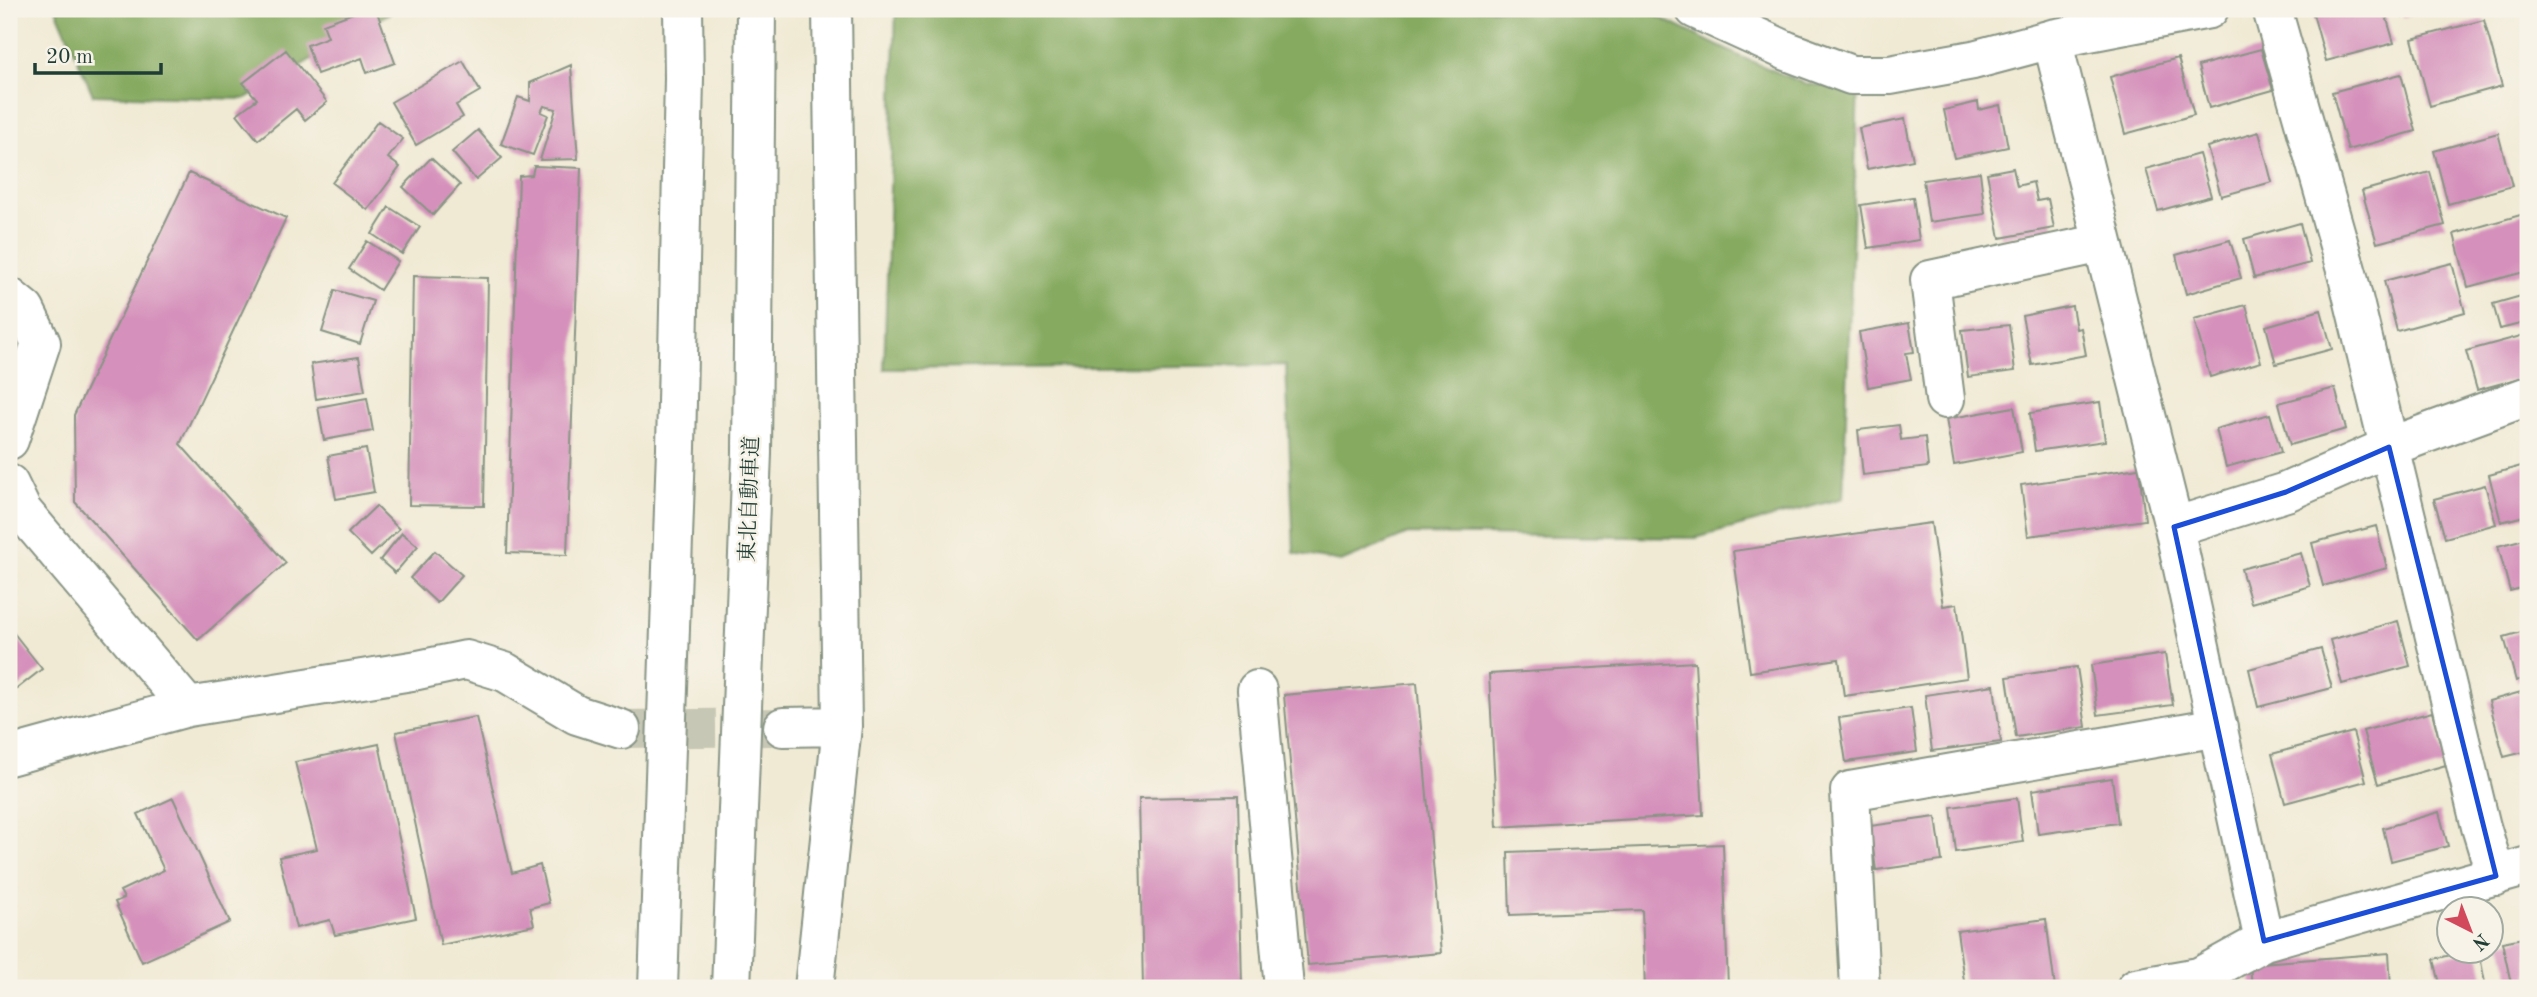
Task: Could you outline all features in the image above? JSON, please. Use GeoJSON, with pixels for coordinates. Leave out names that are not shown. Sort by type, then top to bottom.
{"type":"FeatureCollection","features":[{"type":"Feature","properties":{"kind":"main road"},"geometry":{"type":"LineString","coordinates":[[659,988],[674,503],[684,9]]}},
{"type":"Feature","properties":{"kind":"main road","name":"東北自動車道"},"geometry":{"type":"LineString","coordinates":[[731,988],[752,453],[756,9]]}},
{"type":"Feature","properties":{"kind":"main road"},"geometry":{"type":"LineString","coordinates":[[814,988],[842,726],[832,9]]}},
{"type":"Feature","properties":{"kind":"main road"},"geometry":{"type":"LineString","coordinates":[[1695,9],[1797,55],[1851,75],[1890,75],[1973,60],[2052,39],[2209,9]]}},
{"type":"Feature","properties":{"kind":"main road"},"geometry":{"type":"LineString","coordinates":[[2136,988],[2200,982],[2264,941],[2512,871],[2481,827],[2348,277],[2272,9]]}},
{"type":"Feature","properties":{"kind":"main road"},"geometry":{"type":"LineString","coordinates":[[2052,39],[2175,527],[2264,941]]}},
{"type":"Feature","properties":{"kind":"main road"},"geometry":{"type":"LineString","coordinates":[[1945,399],[1930,280],[2103,243]]}},
{"type":"Feature","properties":{"kind":"main road"},"geometry":{"type":"LineString","coordinates":[[9,298],[25,310],[41,343],[9,440]]}},
{"type":"Feature","properties":{"kind":"main road"},"geometry":{"type":"LineString","coordinates":[[2175,527],[2286,492],[2389,447],[2528,396]]}},
{"type":"Feature","properties":{"kind":"main road"},"geometry":{"type":"LineString","coordinates":[[9,484],[22,511],[188,707]]}},
{"type":"Feature","properties":{"kind":"main road"},"geometry":{"type":"LineString","coordinates":[[9,756],[188,707],[466,660],[505,672],[577,715],[621,729]]}},
{"type":"Feature","properties":{"kind":"main road"},"geometry":{"type":"LineString","coordinates":[[1257,690],[1284,988]]}},
{"type":"Feature","properties":{"kind":"main road"},"geometry":{"type":"LineString","coordinates":[[783,727],[842,726]]}},
{"type":"Feature","properties":{"kind":"main road"},"geometry":{"type":"LineString","coordinates":[[1860,988],[1850,791],[2218,727]]}},
{"type":"Feature","properties":{"kind":"highlighted area"},"geometry":{"type":"Polygon","coordinates":[[[2389,447],[2496,876],[2264,941],[2174,527],[2286,492],[2389,447]]]}},
{"type":"Feature","properties":{"kind":"green space"},"geometry":{"type":"Polygon","coordinates":[[[56,9],[396,9],[244,99],[93,95],[56,9]]]}},
{"type":"Feature","properties":{"kind":"green space"},"geometry":{"type":"Polygon","coordinates":[[[896,9],[1642,9],[1739,56],[1805,84],[1858,89],[1843,498],[1696,538],[1408,534],[1341,562],[1294,553],[1286,365],[884,369],[896,9]]]}},
{"type":"Feature","properties":{"kind":"building"},"geometry":{"type":"Polygon","coordinates":[[[364,9],[376,9],[395,63],[367,73],[362,58],[317,74],[307,45],[328,37],[323,24],[364,9]]]}},
{"type":"Feature","properties":{"kind":"building"},"geometry":{"type":"Polygon","coordinates":[[[2384,9],[2394,43],[2326,61],[2312,10],[2384,9]]]}},
{"type":"Feature","properties":{"kind":"building"},"geometry":{"type":"Polygon","coordinates":[[[2401,9],[2430,9],[2430,10],[2403,17],[2401,9]]]}},
{"type":"Feature","properties":{"kind":"building"},"geometry":{"type":"Polygon","coordinates":[[[2484,20],[2502,86],[2430,106],[2412,39],[2484,20]]]}},
{"type":"Feature","properties":{"kind":"building"},"geometry":{"type":"Polygon","coordinates":[[[2261,49],[2273,90],[2209,108],[2198,66],[2261,49]]]}},
{"type":"Feature","properties":{"kind":"building"},"geometry":{"type":"Polygon","coordinates":[[[286,50],[327,102],[305,120],[296,109],[258,140],[237,114],[257,99],[243,83],[286,50]]]}},
{"type":"Feature","properties":{"kind":"building"},"geometry":{"type":"Polygon","coordinates":[[[2178,58],[2194,115],[2125,134],[2110,77],[2178,58]]]}},
{"type":"Feature","properties":{"kind":"building"},"geometry":{"type":"Polygon","coordinates":[[[463,61],[480,91],[456,105],[463,117],[416,145],[391,102],[463,61]]]}},
{"type":"Feature","properties":{"kind":"building"},"geometry":{"type":"Polygon","coordinates":[[[571,65],[578,159],[540,160],[556,109],[544,106],[541,112],[548,115],[533,155],[501,144],[518,97],[530,101],[530,83],[571,65]]]}},
{"type":"Feature","properties":{"kind":"building"},"geometry":{"type":"Polygon","coordinates":[[[2401,74],[2416,131],[2348,150],[2332,92],[2401,74]]]}},
{"type":"Feature","properties":{"kind":"building"},"geometry":{"type":"Polygon","coordinates":[[[1978,102],[1979,110],[2000,105],[2008,147],[1954,158],[1944,110],[1978,102]]]}},
{"type":"Feature","properties":{"kind":"building"},"geometry":{"type":"Polygon","coordinates":[[[1905,119],[1913,160],[1867,169],[1859,128],[1905,119]]]}},
{"type":"Feature","properties":{"kind":"building"},"geometry":{"type":"Polygon","coordinates":[[[378,121],[403,139],[388,158],[400,167],[368,210],[332,183],[378,121]]]}},
{"type":"Feature","properties":{"kind":"building"},"geometry":{"type":"Polygon","coordinates":[[[478,130],[502,158],[476,180],[452,152],[478,130]]]}},
{"type":"Feature","properties":{"kind":"building"},"geometry":{"type":"Polygon","coordinates":[[[2259,132],[2272,182],[2221,196],[2207,147],[2259,132]]]}},
{"type":"Feature","properties":{"kind":"building"},"geometry":{"type":"Polygon","coordinates":[[[2498,133],[2512,186],[2448,204],[2434,151],[2498,133]]]}},
{"type":"Feature","properties":{"kind":"building"},"geometry":{"type":"Polygon","coordinates":[[[2199,154],[2211,196],[2158,211],[2146,169],[2199,154]]]}},
{"type":"Feature","properties":{"kind":"building"},"geometry":{"type":"Polygon","coordinates":[[[431,158],[460,185],[433,215],[403,187],[431,158]]]}},
{"type":"Feature","properties":{"kind":"building"},"geometry":{"type":"Polygon","coordinates":[[[534,166],[581,168],[567,555],[507,553],[519,176],[532,175],[534,166]]]}},
{"type":"Feature","properties":{"kind":"building"},"geometry":{"type":"Polygon","coordinates":[[[2013,168],[2017,186],[2033,182],[2037,201],[2048,199],[2054,228],[2000,238],[1987,173],[2013,168]]]}},
{"type":"Feature","properties":{"kind":"building"},"geometry":{"type":"Polygon","coordinates":[[[1980,172],[1985,214],[1929,222],[1923,180],[1980,172]]]}},
{"type":"Feature","properties":{"kind":"building"},"geometry":{"type":"Polygon","coordinates":[[[2430,172],[2445,225],[2377,243],[2362,191],[2430,172]]]}},
{"type":"Feature","properties":{"kind":"building"},"geometry":{"type":"Polygon","coordinates":[[[189,173],[286,218],[180,444],[286,563],[198,640],[75,502],[74,415],[189,173]]]}},
{"type":"Feature","properties":{"kind":"building"},"geometry":{"type":"Polygon","coordinates":[[[1913,197],[1919,240],[1868,248],[1861,205],[1913,197]]]}},
{"type":"Feature","properties":{"kind":"building"},"geometry":{"type":"Polygon","coordinates":[[[389,207],[420,227],[402,254],[372,234],[389,207]]]}},
{"type":"Feature","properties":{"kind":"building"},"geometry":{"type":"Polygon","coordinates":[[[2524,214],[2528,231],[2528,271],[2468,287],[2454,234],[2524,214]]]}},
{"type":"Feature","properties":{"kind":"building"},"geometry":{"type":"Polygon","coordinates":[[[2300,223],[2310,263],[2254,278],[2244,239],[2300,223]]]}},
{"type":"Feature","properties":{"kind":"building"},"geometry":{"type":"Polygon","coordinates":[[[2230,240],[2241,278],[2186,294],[2176,255],[2230,240]]]}},
{"type":"Feature","properties":{"kind":"building"},"geometry":{"type":"Polygon","coordinates":[[[367,241],[398,261],[380,290],[349,269],[367,241]]]}},
{"type":"Feature","properties":{"kind":"building"},"geometry":{"type":"Polygon","coordinates":[[[2452,263],[2465,312],[2397,331],[2384,281],[2452,263]]]}},
{"type":"Feature","properties":{"kind":"building"},"geometry":{"type":"Polygon","coordinates":[[[413,276],[488,278],[484,506],[409,505],[413,276]]]}},
{"type":"Feature","properties":{"kind":"building"},"geometry":{"type":"Polygon","coordinates":[[[335,290],[373,301],[360,344],[322,332],[335,290]]]}},
{"type":"Feature","properties":{"kind":"building"},"geometry":{"type":"Polygon","coordinates":[[[2528,294],[2528,322],[2500,329],[2493,304],[2528,294]]]}},
{"type":"Feature","properties":{"kind":"building"},"geometry":{"type":"Polygon","coordinates":[[[2246,305],[2261,362],[2210,377],[2194,319],[2246,305]]]}},
{"type":"Feature","properties":{"kind":"building"},"geometry":{"type":"Polygon","coordinates":[[[2072,306],[2076,329],[2081,328],[2086,355],[2032,365],[2022,316],[2072,306]]]}},
{"type":"Feature","properties":{"kind":"building"},"geometry":{"type":"Polygon","coordinates":[[[2321,310],[2332,349],[2276,364],[2266,326],[2321,310]]]}},
{"type":"Feature","properties":{"kind":"building"},"geometry":{"type":"Polygon","coordinates":[[[1909,323],[1914,352],[1906,353],[1911,379],[1868,387],[1859,332],[1909,323]]]}},
{"type":"Feature","properties":{"kind":"building"},"geometry":{"type":"Polygon","coordinates":[[[2009,325],[2015,371],[1968,377],[1962,330],[2009,325]]]}},
{"type":"Feature","properties":{"kind":"building"},"geometry":{"type":"Polygon","coordinates":[[[2528,334],[2528,376],[2477,390],[2466,351],[2528,334]]]}},
{"type":"Feature","properties":{"kind":"building"},"geometry":{"type":"Polygon","coordinates":[[[359,357],[365,391],[316,399],[311,364],[359,357]]]}},
{"type":"Feature","properties":{"kind":"building"},"geometry":{"type":"Polygon","coordinates":[[[2335,388],[2346,429],[2290,445],[2279,403],[2335,388]]]}},
{"type":"Feature","properties":{"kind":"building"},"geometry":{"type":"Polygon","coordinates":[[[367,398],[373,431],[324,440],[318,407],[367,398]]]}},
{"type":"Feature","properties":{"kind":"building"},"geometry":{"type":"Polygon","coordinates":[[[2100,402],[2105,441],[2035,451],[2030,413],[2100,402]]]}},
{"type":"Feature","properties":{"kind":"building"},"geometry":{"type":"Polygon","coordinates":[[[2014,407],[2022,452],[1954,465],[1946,419],[2014,407]]]}},
{"type":"Feature","properties":{"kind":"building"},"geometry":{"type":"Polygon","coordinates":[[[2270,414],[2281,452],[2226,467],[2216,429],[2270,414]]]}},
{"type":"Feature","properties":{"kind":"building"},"geometry":{"type":"Polygon","coordinates":[[[1899,425],[1901,440],[1925,437],[1928,467],[1863,475],[1858,430],[1899,425]]]}},
{"type":"Feature","properties":{"kind":"building"},"geometry":{"type":"Polygon","coordinates":[[[366,449],[374,492],[336,499],[328,456],[366,449]]]}},
{"type":"Feature","properties":{"kind":"building"},"geometry":{"type":"Polygon","coordinates":[[[2528,464],[2528,515],[2501,522],[2489,475],[2528,464]]]}},
{"type":"Feature","properties":{"kind":"building"},"geometry":{"type":"Polygon","coordinates":[[[2139,468],[2145,520],[2028,536],[2021,485],[2139,468]]]}},
{"type":"Feature","properties":{"kind":"building"},"geometry":{"type":"Polygon","coordinates":[[[2485,485],[2496,524],[2445,538],[2434,499],[2485,485]]]}},
{"type":"Feature","properties":{"kind":"building"},"geometry":{"type":"Polygon","coordinates":[[[376,506],[399,529],[371,556],[348,533],[376,506]]]}},
{"type":"Feature","properties":{"kind":"building"},"geometry":{"type":"Polygon","coordinates":[[[1931,523],[1943,606],[1957,604],[1967,678],[1844,696],[1839,659],[1750,672],[1733,551],[1931,523]]]}},
{"type":"Feature","properties":{"kind":"building"},"geometry":{"type":"Polygon","coordinates":[[[2376,526],[2387,568],[2323,586],[2312,543],[2376,526]]]}},
{"type":"Feature","properties":{"kind":"building"},"geometry":{"type":"Polygon","coordinates":[[[402,533],[418,546],[395,573],[380,560],[402,533]]]}},
{"type":"Feature","properties":{"kind":"building"},"geometry":{"type":"Polygon","coordinates":[[[2528,538],[2528,586],[2510,591],[2498,546],[2528,538]]]}},
{"type":"Feature","properties":{"kind":"building"},"geometry":{"type":"Polygon","coordinates":[[[435,551],[462,575],[437,603],[410,578],[435,551]]]}},
{"type":"Feature","properties":{"kind":"building"},"geometry":{"type":"Polygon","coordinates":[[[2301,553],[2310,586],[2251,603],[2241,569],[2301,553]]]}},
{"type":"Feature","properties":{"kind":"building"},"geometry":{"type":"Polygon","coordinates":[[[2398,621],[2410,666],[2342,684],[2330,640],[2398,621]]]}},
{"type":"Feature","properties":{"kind":"building"},"geometry":{"type":"Polygon","coordinates":[[[9,627],[42,669],[9,695],[9,627]]]}},
{"type":"Feature","properties":{"kind":"building"},"geometry":{"type":"Polygon","coordinates":[[[2528,630],[2528,677],[2516,681],[2504,637],[2528,630]]]}},
{"type":"Feature","properties":{"kind":"building"},"geometry":{"type":"Polygon","coordinates":[[[2321,649],[2332,688],[2258,707],[2249,669],[2321,649]]]}},
{"type":"Feature","properties":{"kind":"building"},"geometry":{"type":"Polygon","coordinates":[[[2165,654],[2173,705],[2098,715],[2091,665],[2165,654]]]}},
{"type":"Feature","properties":{"kind":"building"},"geometry":{"type":"Polygon","coordinates":[[[1695,662],[1703,815],[1497,827],[1489,674],[1695,662]]]}},
{"type":"Feature","properties":{"kind":"building"},"geometry":{"type":"Polygon","coordinates":[[[2077,667],[2086,727],[2016,737],[2007,677],[2077,667]]]}},
{"type":"Feature","properties":{"kind":"building"},"geometry":{"type":"Polygon","coordinates":[[[1417,683],[1441,953],[1308,965],[1284,695],[1417,683]]]}},
{"type":"Feature","properties":{"kind":"building"},"geometry":{"type":"Polygon","coordinates":[[[1994,685],[2001,742],[1932,751],[1925,695],[1994,685]]]}},
{"type":"Feature","properties":{"kind":"building"},"geometry":{"type":"Polygon","coordinates":[[[2528,690],[2528,751],[2504,757],[2489,701],[2528,690]]]}},
{"type":"Feature","properties":{"kind":"building"},"geometry":{"type":"Polygon","coordinates":[[[1911,708],[1917,752],[1846,762],[1839,718],[1911,708]]]}},
{"type":"Feature","properties":{"kind":"building"},"geometry":{"type":"Polygon","coordinates":[[[2432,712],[2446,765],[2378,784],[2363,731],[2432,712]]]}},
{"type":"Feature","properties":{"kind":"building"},"geometry":{"type":"Polygon","coordinates":[[[476,717],[512,873],[540,865],[549,903],[530,908],[534,925],[441,945],[396,732],[476,717]]]}},
{"type":"Feature","properties":{"kind":"building"},"geometry":{"type":"Polygon","coordinates":[[[2353,732],[2366,781],[2285,803],[2272,754],[2353,732]]]}},
{"type":"Feature","properties":{"kind":"building"},"geometry":{"type":"Polygon","coordinates":[[[379,744],[416,918],[335,935],[330,920],[296,928],[279,857],[317,849],[295,762],[379,744]]]}},
{"type":"Feature","properties":{"kind":"building"},"geometry":{"type":"Polygon","coordinates":[[[2112,778],[2118,823],[2038,834],[2032,790],[2112,778]]]}},
{"type":"Feature","properties":{"kind":"building"},"geometry":{"type":"Polygon","coordinates":[[[1238,796],[1242,988],[1143,988],[1139,798],[1238,796]]]}},
{"type":"Feature","properties":{"kind":"building"},"geometry":{"type":"Polygon","coordinates":[[[173,798],[230,922],[142,962],[115,902],[124,898],[120,891],[164,870],[138,814],[173,798]]]}},
{"type":"Feature","properties":{"kind":"building"},"geometry":{"type":"Polygon","coordinates":[[[2017,798],[2023,842],[1956,852],[1951,807],[2017,798]]]}},
{"type":"Feature","properties":{"kind":"building"},"geometry":{"type":"Polygon","coordinates":[[[2439,812],[2448,846],[2391,861],[2383,828],[2439,812]]]}},
{"type":"Feature","properties":{"kind":"building"},"geometry":{"type":"Polygon","coordinates":[[[1936,817],[1942,861],[1876,870],[1870,826],[1936,817]]]}},
{"type":"Feature","properties":{"kind":"building"},"geometry":{"type":"Polygon","coordinates":[[[1723,844],[1728,988],[1645,988],[1642,910],[1510,915],[1508,852],[1723,844]]]}},
{"type":"Feature","properties":{"kind":"building"},"geometry":{"type":"Polygon","coordinates":[[[2046,919],[2055,988],[1965,988],[1957,931],[2046,919]]]}},
{"type":"Feature","properties":{"kind":"building"},"geometry":{"type":"Polygon","coordinates":[[[2528,937],[2528,988],[2512,988],[2506,960],[2506,941],[2528,937]]]}},
{"type":"Feature","properties":{"kind":"building"},"geometry":{"type":"Polygon","coordinates":[[[2389,953],[2391,988],[2252,988],[2250,964],[2389,953]]]}},
{"type":"Feature","properties":{"kind":"building"},"geometry":{"type":"Polygon","coordinates":[[[2434,959],[2436,965],[2482,965],[2486,988],[2441,988],[2434,959]]]}},
{"type":"Feature","properties":{"kind":"tunnel"},"geometry":{"type":"LineString","coordinates":[[621,729],[783,727]]}}]}
